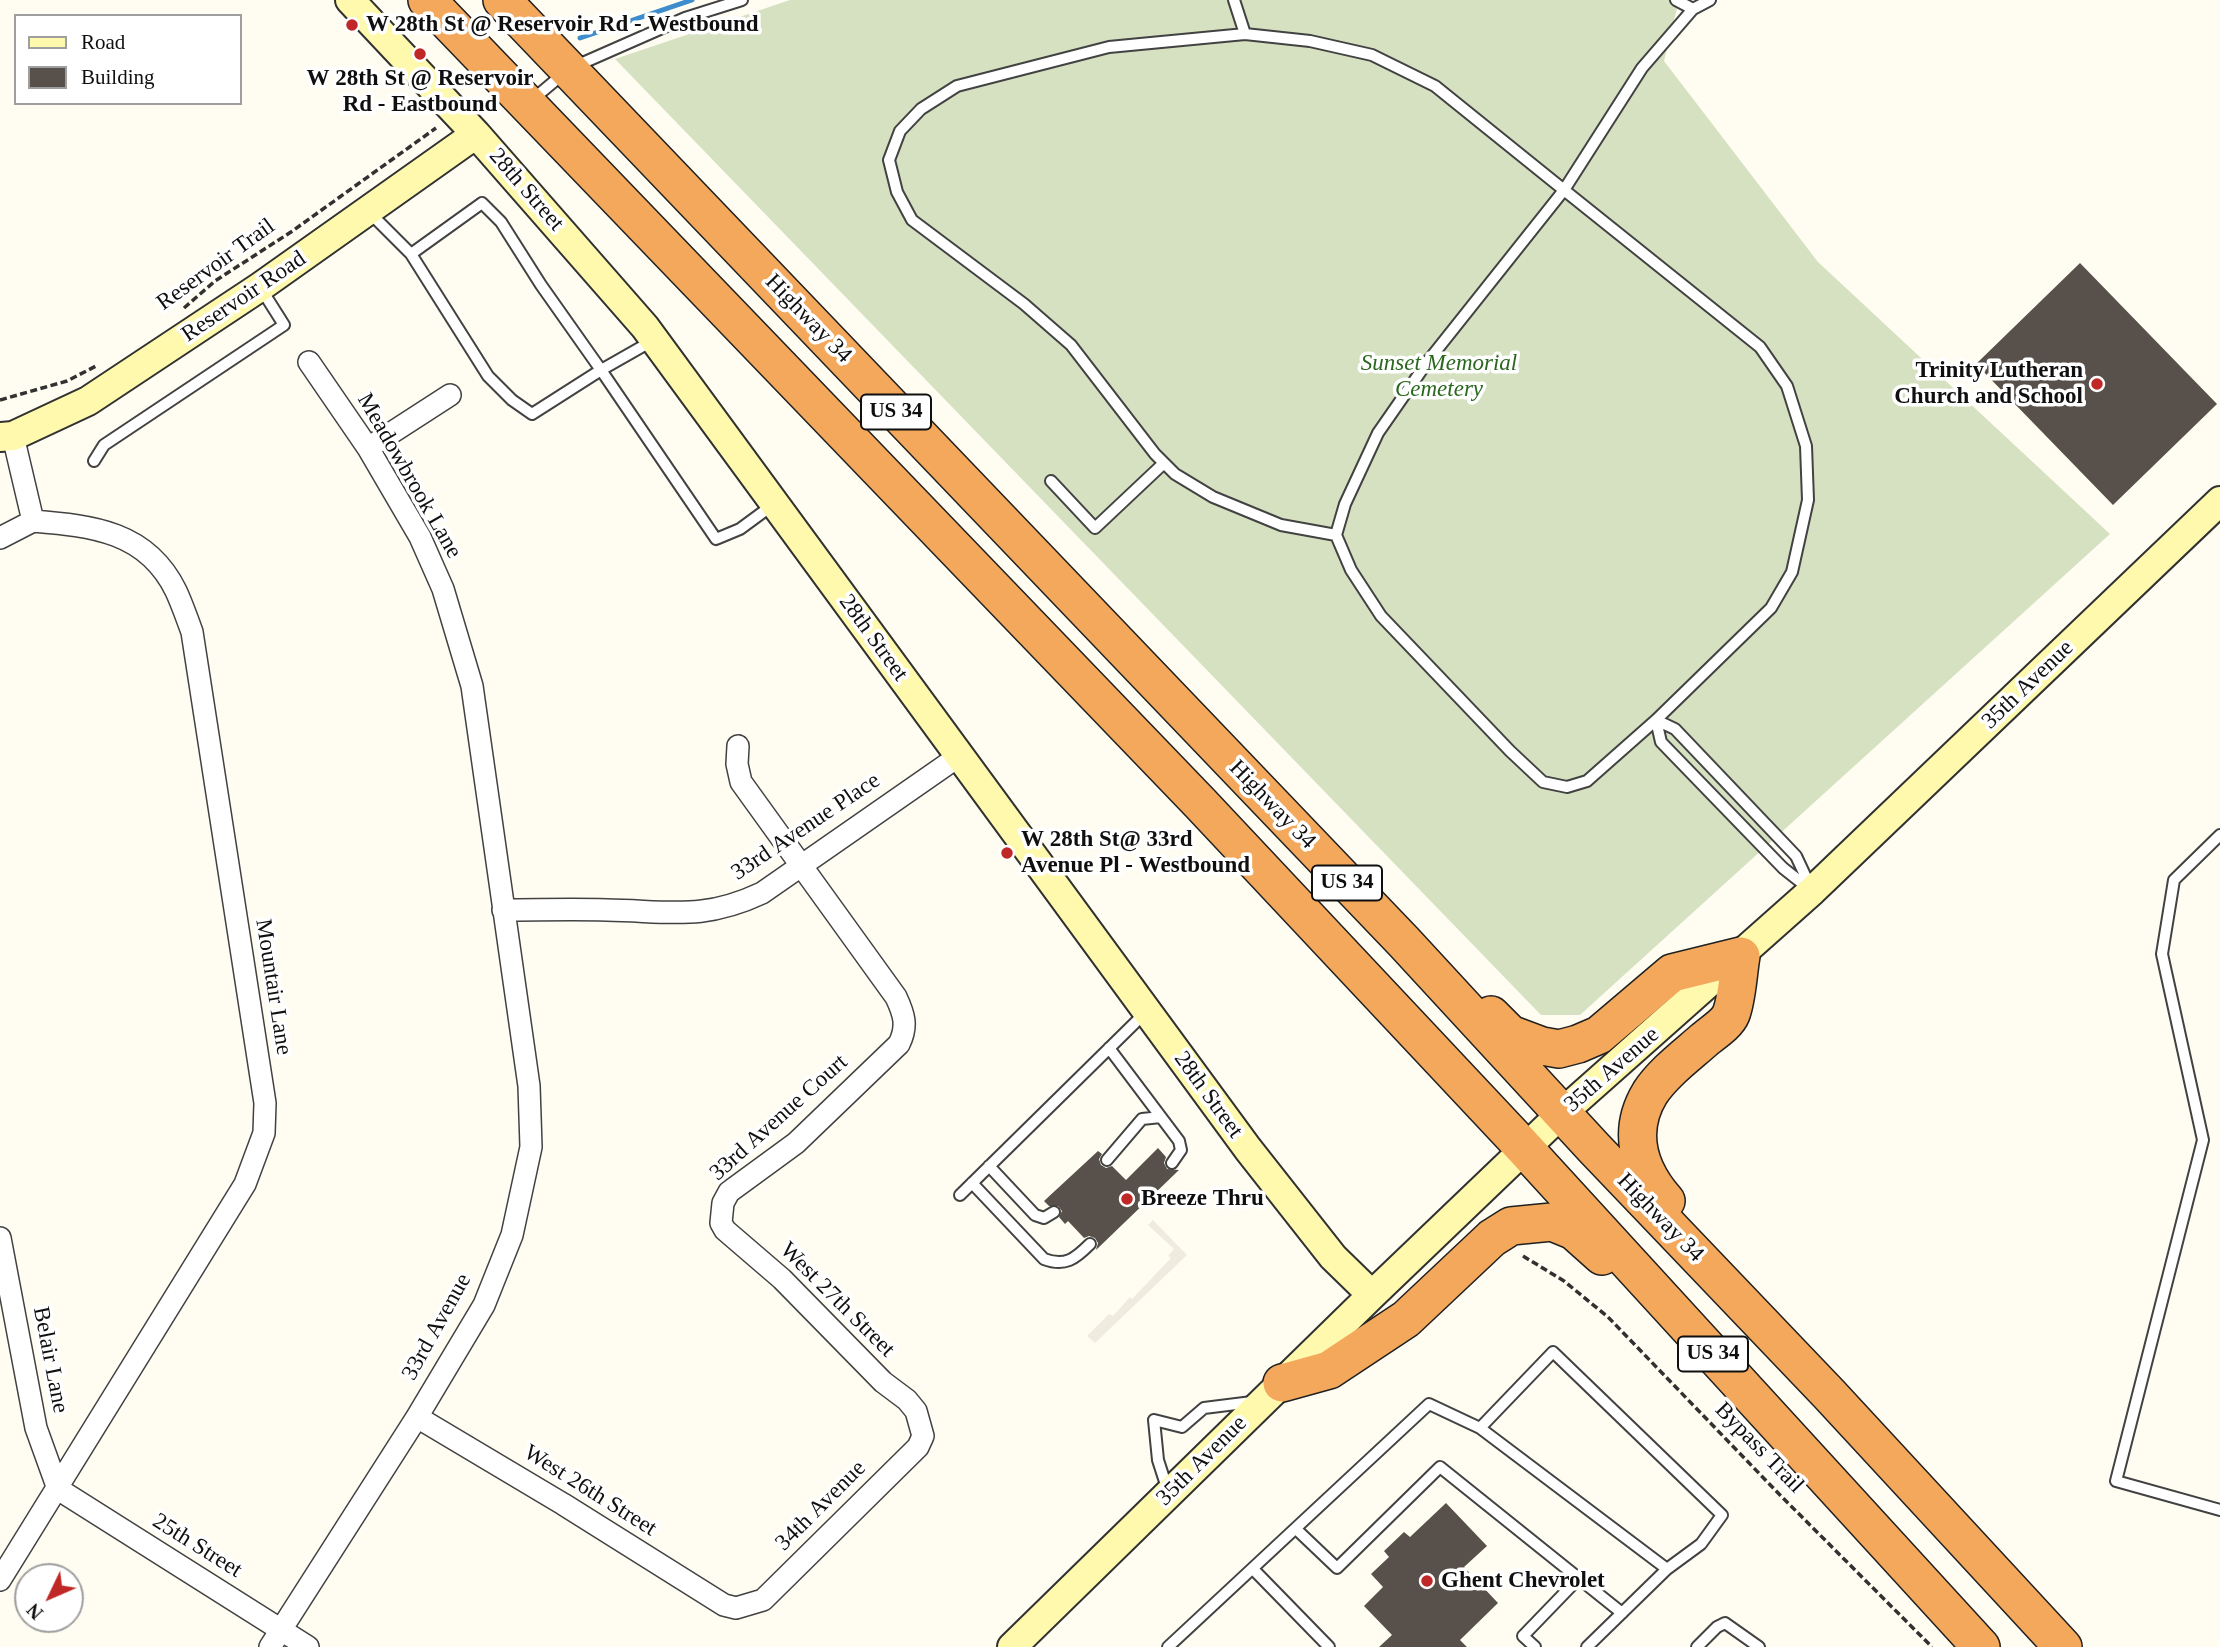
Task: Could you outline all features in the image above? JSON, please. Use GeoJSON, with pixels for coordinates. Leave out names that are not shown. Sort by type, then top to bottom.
{"type":"FeatureCollection","features":[{"type":"Feature","properties":{"kind":"highway","name":"US 34"},"geometry":{"type":"LineString","coordinates":[[427,0],[1200,803],[1525,1149],[1981,1647]]}},
{"type":"Feature","properties":{"kind":"highway","name":"Highway 34"},"geometry":{"type":"LineString","coordinates":[[502,0],[1404,942],[2063,1647]]}},
{"type":"Feature","properties":{"kind":"highway"},"geometry":{"type":"LineString","coordinates":[[1404,942],[1436,960],[1510,1034],[1542,1046],[1559,1049],[1599,1035],[1672,973],[1741,956],[1731,1016],[1651,1092],[1640,1114],[1636,1138],[1638,1154],[1644,1170],[1657,1190],[1814,1368],[1829,1394]]}},
{"type":"Feature","properties":{"kind":"highway"},"geometry":{"type":"LineString","coordinates":[[1273,1392],[1329,1370],[1406,1319],[1492,1238],[1511,1226],[1552,1222],[1574,1231],[1592,1245],[1884,1560],[1901,1559]]}},
{"type":"Feature","properties":{"kind":"street","name":"28th Street"},"geometry":{"type":"LineString","coordinates":[[350,0],[476,134],[654,339],[1248,1149],[1333,1257],[1372,1295]]}},
{"type":"Feature","properties":{"kind":"street","name":"Reservoir Road"},"geometry":{"type":"LineString","coordinates":[[6,436],[88,401],[369,212],[476,134]]}},
{"type":"Feature","properties":{"kind":"street","name":"Meadowbrook Lane"},"geometry":{"type":"LineString","coordinates":[[309,362],[368,448],[419,537],[443,589],[472,686],[503,910]]}},
{"type":"Feature","properties":{"kind":"street"},"geometry":{"type":"LineString","coordinates":[[368,448],[450,395]]}},
{"type":"Feature","properties":{"kind":"street"},"geometry":{"type":"LineString","coordinates":[[0,538],[33,521],[6,436]]}},
{"type":"Feature","properties":{"kind":"street","name":"35th Avenue"},"geometry":{"type":"LineString","coordinates":[[1012,1647],[1562,1113],[1812,891],[2220,501]]}},
{"type":"Feature","properties":{"kind":"street","name":"Mountair Lane"},"geometry":{"type":"LineString","coordinates":[[0,1580],[245,1184],[264,1132],[265,1103],[192,632],[184,611],[159,564],[127,538],[80,525],[33,521]]}},
{"type":"Feature","properties":{"kind":"street"},"geometry":{"type":"LineString","coordinates":[[738,746],[737,764],[741,782],[802,866]]}},
{"type":"Feature","properties":{"kind":"street","name":"33rd Avenue Place"},"geometry":{"type":"LineString","coordinates":[[503,910],[606,909],[687,914],[714,911],[737,904],[762,893],[959,756]]}},
{"type":"Feature","properties":{"kind":"street","name":"33rd Avenue Court"},"geometry":{"type":"LineString","coordinates":[[721,1213],[729,1192],[796,1143],[899,1044],[905,1033],[903,1011],[896,997],[802,866]]}},
{"type":"Feature","properties":{"kind":"street","name":"33rd Avenue"},"geometry":{"type":"LineString","coordinates":[[276,1639],[484,1305],[512,1235],[531,1147],[529,1086],[503,910]]}},
{"type":"Feature","properties":{"kind":"street","name":"West 27th Street"},"geometry":{"type":"LineString","coordinates":[[721,1213],[721,1223],[726,1230],[782,1279],[883,1382],[907,1401],[916,1411],[921,1423]]}},
{"type":"Feature","properties":{"kind":"street","name":"Belair Lane"},"geometry":{"type":"LineString","coordinates":[[0,1238],[36,1428],[58,1489]]}},
{"type":"Feature","properties":{"kind":"street","name":"West 26th Street"},"geometry":{"type":"LineString","coordinates":[[416,1417],[563,1504],[724,1605],[736,1608]]}},
{"type":"Feature","properties":{"kind":"street","name":"34th Avenue"},"geometry":{"type":"LineString","coordinates":[[736,1608],[763,1600],[918,1447],[923,1436],[921,1423]]}},
{"type":"Feature","properties":{"kind":"street","name":"25th Street"},"geometry":{"type":"LineString","coordinates":[[58,1489],[276,1639],[308,1647]]}},
{"type":"Feature","properties":{"kind":"lane"},"geometry":{"type":"LineString","coordinates":[[527,104],[569,69],[685,18],[742,0]]}},
{"type":"Feature","properties":{"kind":"lane"},"geometry":{"type":"LineString","coordinates":[[1234,0],[1245,34]]}},
{"type":"Feature","properties":{"kind":"lane"},"geometry":{"type":"LineString","coordinates":[[1676,0],[1693,9]]}},
{"type":"Feature","properties":{"kind":"lane"},"geometry":{"type":"LineString","coordinates":[[1336,535],[1282,525],[1213,497],[1175,474],[1071,345],[1024,303],[912,220],[897,192],[890,160],[900,131],[921,108],[957,86],[1109,47],[1245,34],[1310,41],[1372,55],[1435,86],[1564,190],[1760,347],[1787,386],[1806,446],[1808,500],[1792,572],[1771,608],[1656,720],[1587,780],[1567,787],[1543,782],[1381,616],[1351,570],[1336,535],[1345,504],[1378,433],[1428,361],[1564,190],[1642,68],[1693,9],[1710,0]]}},
{"type":"Feature","properties":{"kind":"lane"},"geometry":{"type":"LineString","coordinates":[[411,254],[482,203],[501,222],[541,285],[716,539],[740,529],[774,504]]}},
{"type":"Feature","properties":{"kind":"lane"},"geometry":{"type":"LineString","coordinates":[[369,212],[411,254],[488,376],[512,400],[532,414],[654,339]]}},
{"type":"Feature","properties":{"kind":"lane"},"geometry":{"type":"LineString","coordinates":[[94,461],[104,445],[284,325],[260,287]]}},
{"type":"Feature","properties":{"kind":"lane"},"geometry":{"type":"LineString","coordinates":[[1051,481],[1096,528],[1164,463]]}},
{"type":"Feature","properties":{"kind":"lane"},"geometry":{"type":"LineString","coordinates":[[1656,720],[1661,742],[1783,869],[1812,891]]}},
{"type":"Feature","properties":{"kind":"lane"},"geometry":{"type":"LineString","coordinates":[[1656,720],[1675,729],[1796,856],[1812,891]]}},
{"type":"Feature","properties":{"kind":"lane"},"geometry":{"type":"LineString","coordinates":[[2220,835],[2174,880],[2162,954],[2203,1140],[2116,1480],[2220,1510]]}},
{"type":"Feature","properties":{"kind":"lane"},"geometry":{"type":"LineString","coordinates":[[960,1195],[1147,1011]]}},
{"type":"Feature","properties":{"kind":"lane"},"geometry":{"type":"LineString","coordinates":[[1109,1048],[1179,1141],[1181,1150],[1172,1163]]}},
{"type":"Feature","properties":{"kind":"lane"},"geometry":{"type":"LineString","coordinates":[[1107,1160],[1142,1119],[1161,1117]]}},
{"type":"Feature","properties":{"kind":"lane"},"geometry":{"type":"LineString","coordinates":[[989,1166],[1035,1215],[1044,1218],[1054,1212]]}},
{"type":"Feature","properties":{"kind":"lane"},"geometry":{"type":"LineString","coordinates":[[972,1183],[1044,1259],[1058,1264],[1071,1259],[1090,1244]]}},
{"type":"Feature","properties":{"kind":"lane"},"geometry":{"type":"LineString","coordinates":[[1480,1428],[1553,1353],[1722,1515],[1702,1544],[1667,1569],[1587,1647]]}},
{"type":"Feature","properties":{"kind":"lane"},"geometry":{"type":"LineString","coordinates":[[1169,1494],[1158,1460],[1154,1420],[1182,1427],[1204,1408],[1273,1392]]}},
{"type":"Feature","properties":{"kind":"lane"},"geometry":{"type":"LineString","coordinates":[[1168,1647],[1429,1404],[1480,1428],[1667,1569]]}},
{"type":"Feature","properties":{"kind":"lane"},"geometry":{"type":"LineString","coordinates":[[1296,1529],[1337,1568],[1440,1466],[1622,1613]]}},
{"type":"Feature","properties":{"kind":"lane"},"geometry":{"type":"LineString","coordinates":[[1253,1569],[1329,1647]]}},
{"type":"Feature","properties":{"kind":"lane"},"geometry":{"type":"LineString","coordinates":[[1535,1647],[1523,1636],[1579,1578]]}},
{"type":"Feature","properties":{"kind":"lane"},"geometry":{"type":"LineString","coordinates":[[1697,1647],[1717,1627],[1725,1623],[1754,1646]]}},
{"type":"Feature","properties":{"kind":"path","name":"Reservoir Trail"},"geometry":{"type":"LineString","coordinates":[[177,313],[215,281],[291,232],[436,128]]}},
{"type":"Feature","properties":{"kind":"path"},"geometry":{"type":"LineString","coordinates":[[0,400],[67,381],[99,364]]}},
{"type":"Feature","properties":{"kind":"path","name":"Bypass Trail"},"geometry":{"type":"LineString","coordinates":[[1523,1256],[1564,1281],[1608,1317],[1932,1647]]}},
{"type":"Feature","properties":{"kind":"green space","name":"Sunset Memorial Cemetery"},"geometry":{"type":"Polygon","coordinates":[[[790,0],[1679,0],[1664,61],[1818,262],[2110,534],[1580,1015],[1541,1015],[615,59],[790,0]]]}},
{"type":"Feature","properties":{"kind":"shaded area"},"geometry":{"type":"Polygon","coordinates":[[[1153,1220],[1187,1255],[1095,1343],[1087,1336],[1109,1314],[1113,1316],[1130,1297],[1132,1299],[1171,1258],[1168,1256],[1174,1249],[1148,1225],[1153,1220]]]}},
{"type":"Feature","properties":{"kind":"building","name":"Trinity Lutheran Church and School"},"geometry":{"type":"Polygon","coordinates":[[[2080,263],[2217,404],[2113,505],[1976,364],[2080,263]]]}},
{"type":"Feature","properties":{"kind":"building"},"geometry":{"type":"Polygon","coordinates":[[[1158,1148],[1166,1157],[1164,1163],[1167,1169],[1179,1170],[1096,1250],[1098,1243],[1095,1238],[1084,1238],[1068,1221],[1065,1224],[1059,1217],[1062,1211],[1058,1206],[1049,1206],[1044,1201],[1098,1151],[1102,1154],[1099,1159],[1101,1165],[1106,1168],[1112,1166],[1126,1180],[1158,1148]]]}},
{"type":"Feature","properties":{"kind":"building","name":"Ghent Chevrolet"},"geometry":{"type":"Polygon","coordinates":[[[1446,1503],[1487,1546],[1464,1567],[1498,1603],[1460,1640],[1467,1647],[1379,1647],[1392,1635],[1364,1606],[1383,1587],[1371,1574],[1389,1557],[1384,1551],[1404,1532],[1410,1537],[1446,1503]]]}},
{"type":"Feature","properties":{"kind":"waterway"},"geometry":{"type":"LineString","coordinates":[[580,38],[692,0]]}},
{"type":"Feature","properties":{"kind":"place","name":"W 28th St @ Reservoir Rd - Westbound"},"geometry":{"type":"Point","coordinates":[352,25]}},
{"type":"Feature","properties":{"kind":"place","name":"W 28th St @ Reservoir Rd - Eastbound"},"geometry":{"type":"Point","coordinates":[420,54]}},
{"type":"Feature","properties":{"kind":"place","name":"Trinity Lutheran Church and School"},"geometry":{"type":"Point","coordinates":[2097,384]}},
{"type":"Feature","properties":{"kind":"place","name":"W 28th St@ 33rd Avenue Pl - Westbound"},"geometry":{"type":"Point","coordinates":[1007,853]}},
{"type":"Feature","properties":{"kind":"place","name":"Breeze Thru"},"geometry":{"type":"Point","coordinates":[1127,1199]}},
{"type":"Feature","properties":{"kind":"place","name":"Ghent Chevrolet"},"geometry":{"type":"Point","coordinates":[1427,1581]}}]}
